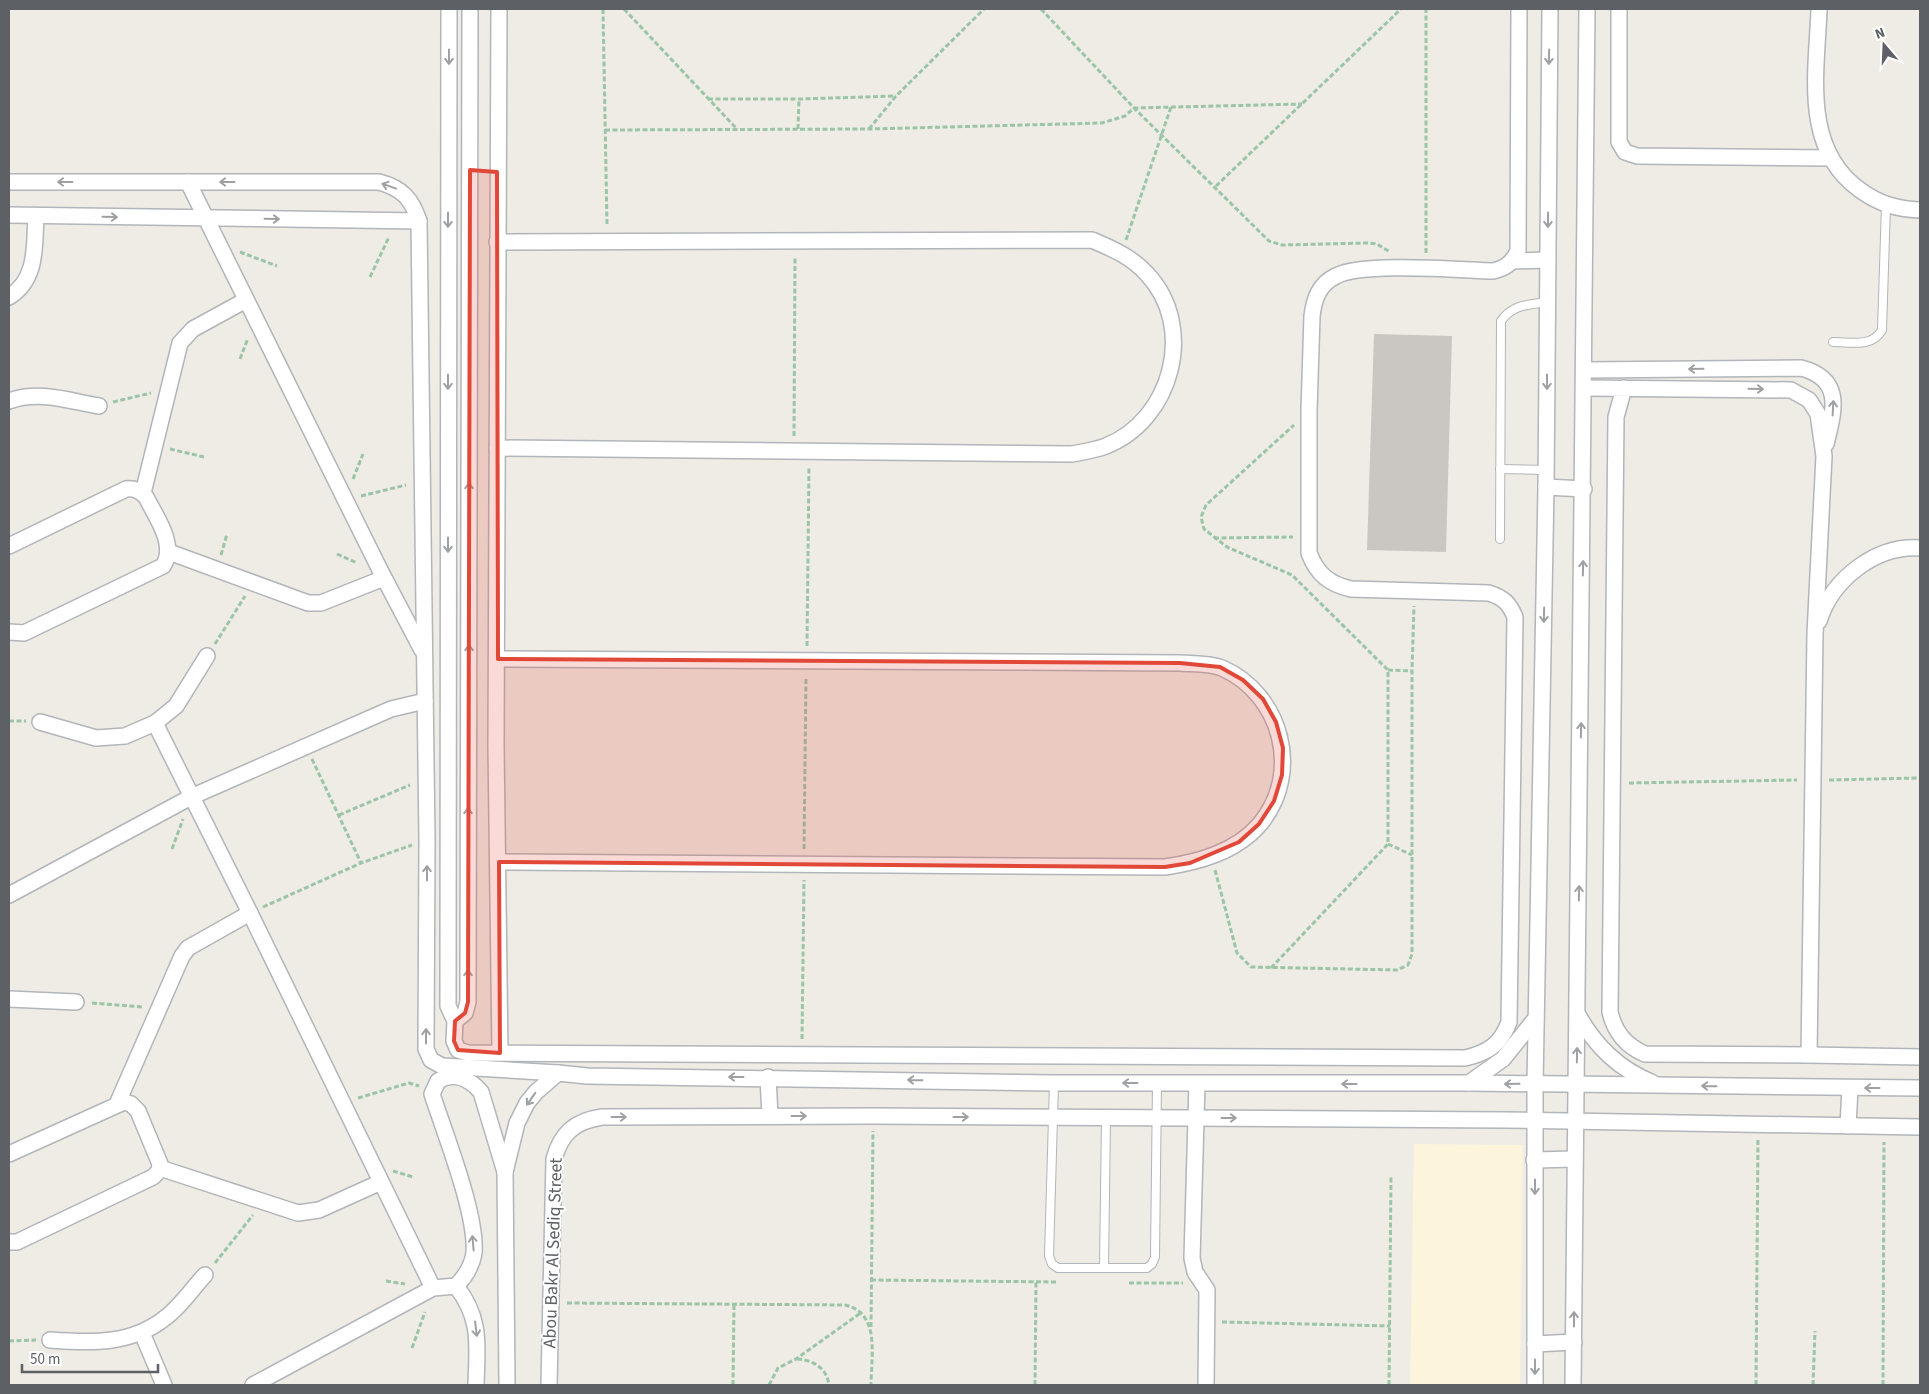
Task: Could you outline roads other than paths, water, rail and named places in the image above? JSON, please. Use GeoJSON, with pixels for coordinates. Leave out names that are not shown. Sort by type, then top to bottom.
{"type":"FeatureCollection","features":[{"type":"Feature","properties":{"kind":"street"},"geometry":{"type":"LineString","coordinates":[[449,9],[448,1006],[456,1021],[454,1041],[458,1050],[463,1053],[1465,1058],[1482,1054],[1494,1047],[1504,1036],[1509,1022],[1515,617],[1509,604],[1500,596],[1489,593],[1351,589],[1337,586],[1324,578],[1314,567],[1309,553],[1309,411],[1312,316],[1314,301],[1318,292],[1337,275],[1353,271],[1419,269],[1493,272],[1504,268],[1513,261],[1518,251],[1519,9]]}},
{"type":"Feature","properties":{"kind":"street"},"geometry":{"type":"LineString","coordinates":[[456,1021],[465,1013],[468,1002],[470,9]]}},
{"type":"Feature","properties":{"kind":"street"},"geometry":{"type":"LineString","coordinates":[[499,9],[497,242],[498,660],[496,746],[500,1053]]}},
{"type":"Feature","properties":{"kind":"street"},"geometry":{"type":"LineString","coordinates":[[1535,1385],[1534,1160],[1546,487],[1550,9]]}},
{"type":"Feature","properties":{"kind":"street"},"geometry":{"type":"LineString","coordinates":[[1574,1385],[1588,9]]}},
{"type":"Feature","properties":{"kind":"street"},"geometry":{"type":"LineString","coordinates":[[1619,9],[1619,142],[1625,152],[1637,156],[1830,158]]}},
{"type":"Feature","properties":{"kind":"street"},"geometry":{"type":"LineString","coordinates":[[1819,9],[1816,111],[1819,132],[1830,158],[1851,184],[1886,206],[1920,210]]}},
{"type":"Feature","properties":{"kind":"street"},"geometry":{"type":"LineString","coordinates":[[470,170],[498,172]]}},
{"type":"Feature","properties":{"kind":"street"},"geometry":{"type":"LineString","coordinates":[[9,182],[379,182],[394,186],[406,194],[415,206],[419,221],[428,1055],[431,1060],[442,1066],[588,1076],[768,1077],[1054,1083],[1469,1083],[1920,1088]]}},
{"type":"Feature","properties":{"kind":"street"},"geometry":{"type":"LineString","coordinates":[[188,182],[345,500],[424,654]]}},
{"type":"Feature","properties":{"kind":"street"},"geometry":{"type":"LineString","coordinates":[[9,215],[419,221]]}},
{"type":"Feature","properties":{"kind":"street"},"geometry":{"type":"LineString","coordinates":[[9,296],[21,287],[30,274],[33,264],[36,216]]}},
{"type":"Feature","properties":{"kind":"street"},"geometry":{"type":"LineString","coordinates":[[497,242],[1092,240],[1122,252],[1148,274],[1166,304],[1174,337],[1171,371],[1158,403],[1135,429],[1106,446],[1072,454],[497,448]]}},
{"type":"Feature","properties":{"kind":"street"},"geometry":{"type":"LineString","coordinates":[[1513,261],[1547,260]]}},
{"type":"Feature","properties":{"kind":"street"},"geometry":{"type":"LineString","coordinates":[[142,493],[180,343],[192,329],[246,300]]}},
{"type":"Feature","properties":{"kind":"street"},"geometry":{"type":"LineString","coordinates":[[1585,370],[1800,368],[1809,370],[1824,380],[1833,396],[1833,416],[1824,456],[1815,634],[1809,1055]]}},
{"type":"Feature","properties":{"kind":"street"},"geometry":{"type":"LineString","coordinates":[[1585,388],[1790,390],[1809,400],[1818,414],[1824,456]]}},
{"type":"Feature","properties":{"kind":"street"},"geometry":{"type":"LineString","coordinates":[[1624,388],[1616,417],[1610,1012],[1618,1034],[1635,1050],[1646,1054],[1920,1057]]}},
{"type":"Feature","properties":{"kind":"street"},"geometry":{"type":"LineString","coordinates":[[9,401],[21,397],[46,396],[99,406]]}},
{"type":"Feature","properties":{"kind":"street"},"geometry":{"type":"LineString","coordinates":[[448,467],[470,467]]}},
{"type":"Feature","properties":{"kind":"street"},"geometry":{"type":"LineString","coordinates":[[1546,487],[1584,489]]}},
{"type":"Feature","properties":{"kind":"street"},"geometry":{"type":"LineString","coordinates":[[9,546],[126,489],[132,488],[142,493],[168,543],[169,552],[163,566],[24,633],[9,632]]}},
{"type":"Feature","properties":{"kind":"street"},"geometry":{"type":"LineString","coordinates":[[1815,634],[1826,604],[1834,591],[1850,573],[1870,560],[1892,551],[1920,548]]}},
{"type":"Feature","properties":{"kind":"street"},"geometry":{"type":"LineString","coordinates":[[169,552],[314,604],[384,578]]}},
{"type":"Feature","properties":{"kind":"street"},"geometry":{"type":"LineString","coordinates":[[40,722],[96,738],[125,736],[155,724],[176,706],[207,656]]}},
{"type":"Feature","properties":{"kind":"street"},"geometry":{"type":"LineString","coordinates":[[498,660],[1180,663],[1220,667],[1243,680],[1263,699],[1276,722],[1282,748],[1282,775],[1274,801],[1259,824],[1239,842],[1211,857],[1165,866],[804,866],[499,862]]}},
{"type":"Feature","properties":{"kind":"street"},"geometry":{"type":"LineString","coordinates":[[9,895],[191,797],[391,709],[425,701]]}},
{"type":"Feature","properties":{"kind":"street"},"geometry":{"type":"LineString","coordinates":[[155,724],[250,913],[433,1288]]}},
{"type":"Feature","properties":{"kind":"street"},"geometry":{"type":"LineString","coordinates":[[468,745],[496,746]]}},
{"type":"Feature","properties":{"kind":"street"},"geometry":{"type":"LineString","coordinates":[[118,1102],[182,956],[188,948],[250,913]]}},
{"type":"Feature","properties":{"kind":"street"},"geometry":{"type":"LineString","coordinates":[[9,999],[76,1002]]}},
{"type":"Feature","properties":{"kind":"street"},"geometry":{"type":"LineString","coordinates":[[1578,1015],[1592,1038],[1610,1058],[1625,1069],[1657,1085]]}},
{"type":"Feature","properties":{"kind":"street"},"geometry":{"type":"LineString","coordinates":[[1469,1083],[1503,1059],[1536,1018]]}},
{"type":"Feature","properties":{"kind":"street"},"geometry":{"type":"LineString","coordinates":[[507,1385],[505,1172],[517,1123],[527,1103],[536,1092],[558,1073]]}},
{"type":"Feature","properties":{"kind":"street"},"geometry":{"type":"LineString","coordinates":[[456,1286],[471,1264],[474,1246],[465,1197],[432,1094],[435,1084],[447,1077],[461,1077],[474,1084],[486,1106],[505,1172]]}},
{"type":"Feature","properties":{"kind":"street"},"geometry":{"type":"LineString","coordinates":[[768,1077],[770,1116],[1535,1121],[1758,1126],[1920,1127]]}},
{"type":"Feature","properties":{"kind":"street"},"geometry":{"type":"LineString","coordinates":[[1197,1084],[1192,1258],[1195,1272],[1207,1290],[1206,1385]]}},
{"type":"Feature","properties":{"kind":"street"},"geometry":{"type":"LineString","coordinates":[[1848,1126],[1850,1088]]}},
{"type":"Feature","properties":{"kind":"street"},"geometry":{"type":"LineString","coordinates":[[9,1154],[118,1102],[131,1104],[138,1111],[160,1160],[160,1168],[153,1177],[17,1242],[9,1242]]}},
{"type":"Feature","properties":{"kind":"street","name":"Abou Bakr Al Sediq Street"},"geometry":{"type":"LineString","coordinates":[[549,1385],[549,1303],[554,1159],[558,1145],[572,1127],[586,1120],[602,1117],[770,1116]]}},
{"type":"Feature","properties":{"kind":"street"},"geometry":{"type":"LineString","coordinates":[[1534,1160],[1575,1160]]}},
{"type":"Feature","properties":{"kind":"street"},"geometry":{"type":"LineString","coordinates":[[160,1168],[298,1213],[307,1213],[381,1182]]}},
{"type":"Feature","properties":{"kind":"street"},"geometry":{"type":"LineString","coordinates":[[50,1340],[112,1342],[142,1333],[166,1318],[205,1275]]}},
{"type":"Feature","properties":{"kind":"street"},"geometry":{"type":"LineString","coordinates":[[253,1385],[433,1288],[456,1286]]}},
{"type":"Feature","properties":{"kind":"street"},"geometry":{"type":"LineString","coordinates":[[456,1286],[470,1307],[477,1332],[476,1385]]}},
{"type":"Feature","properties":{"kind":"street"},"geometry":{"type":"LineString","coordinates":[[142,1333],[164,1385]]}},
{"type":"Feature","properties":{"kind":"street"},"geometry":{"type":"LineString","coordinates":[[1535,1344],[1574,1342]]}},
{"type":"Feature","properties":{"kind":"lane"},"geometry":{"type":"LineString","coordinates":[[1833,342],[1866,343],[1879,336],[1882,330],[1886,206]]}},
{"type":"Feature","properties":{"kind":"lane"},"geometry":{"type":"LineString","coordinates":[[1500,539],[1501,321],[1508,312],[1518,306],[1547,302]]}},
{"type":"Feature","properties":{"kind":"lane"},"geometry":{"type":"LineString","coordinates":[[1500,469],[1546,470]]}},
{"type":"Feature","properties":{"kind":"lane"},"geometry":{"type":"LineString","coordinates":[[1054,1083],[1049,1248],[1052,1264],[1058,1268],[1147,1268],[1152,1264],[1155,1250],[1157,1083]]}},
{"type":"Feature","properties":{"kind":"lane"},"geometry":{"type":"LineString","coordinates":[[1104,1268],[1106,1118]]}}]}
